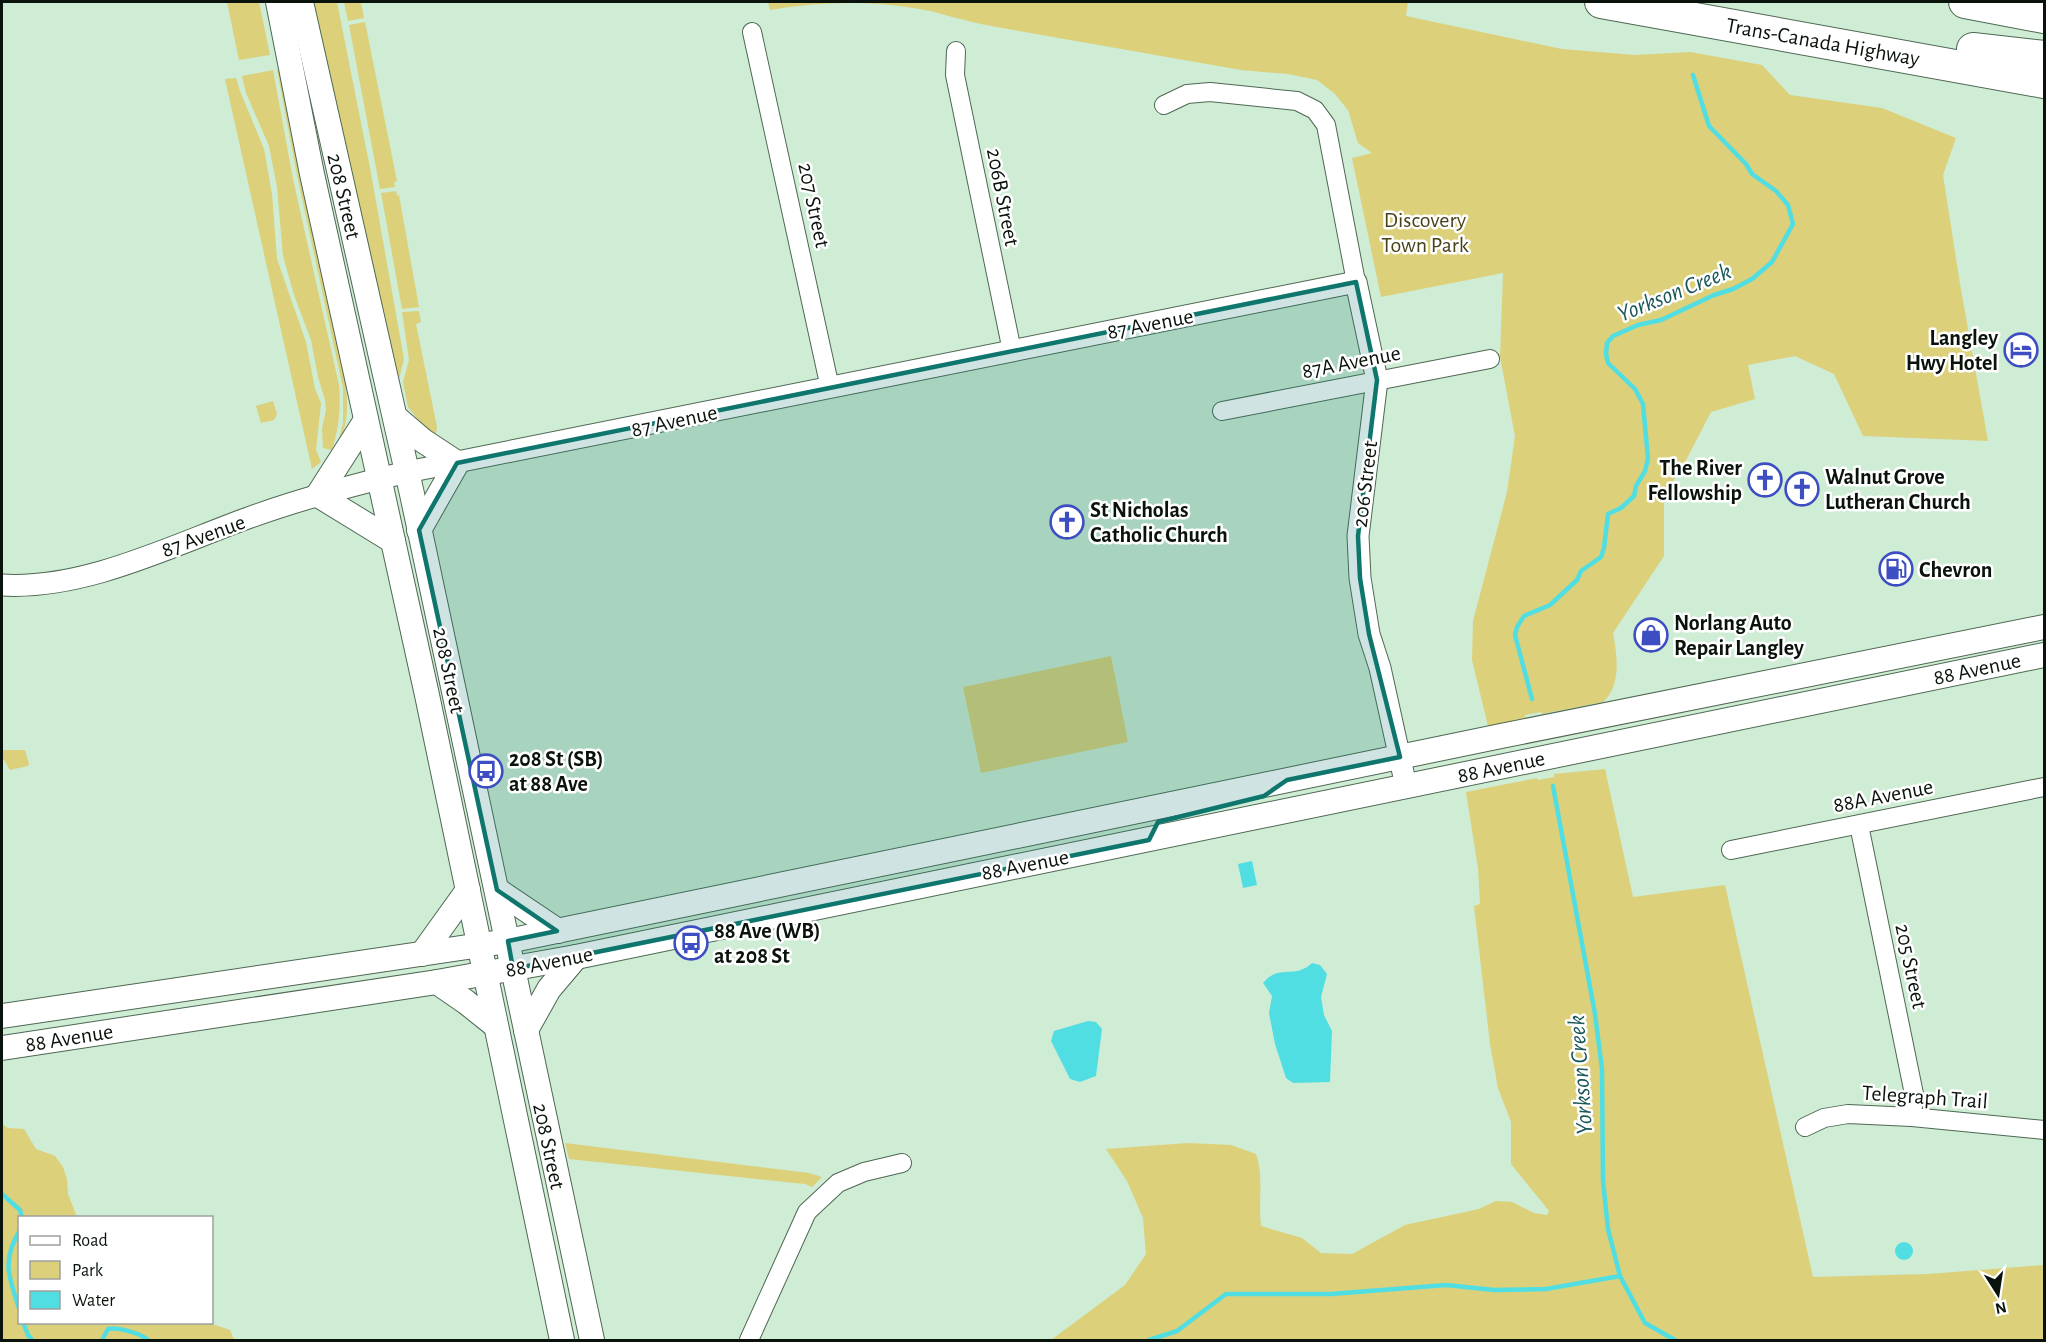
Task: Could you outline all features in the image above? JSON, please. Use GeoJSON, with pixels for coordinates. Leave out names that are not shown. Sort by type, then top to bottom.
{"type":"FeatureCollection","features":[{"type":"Feature","properties":{"kind":"highway","name":"Trans-Canada Highway"},"geometry":{"type":"LineString","coordinates":[[1601,2],[2044,82]]}},
{"type":"Feature","properties":{"kind":"highway"},"geometry":{"type":"LineString","coordinates":[[1965,2],[2044,17]]}},
{"type":"Feature","properties":{"kind":"highway"},"geometry":{"type":"LineString","coordinates":[[1656,11],[2044,57]]}},
{"type":"Feature","properties":{"kind":"main road","name":"208 Street"},"geometry":{"type":"LineString","coordinates":[[278,2],[312,174],[380,478],[562,1341]]}},
{"type":"Feature","properties":{"kind":"main road","name":"208 Street"},"geometry":{"type":"LineString","coordinates":[[301,2],[407,472],[592,1341]]}},
{"type":"Feature","properties":{"kind":"main road"},"geometry":{"type":"LineString","coordinates":[[395,417],[422,440],[457,463],[419,530]]}},
{"type":"Feature","properties":{"kind":"main road"},"geometry":{"type":"LineString","coordinates":[[366,420],[318,495],[393,541]]}},
{"type":"Feature","properties":{"kind":"main road","name":"88 Avenue"},"geometry":{"type":"LineString","coordinates":[[2,1016],[508,941],[2044,627]]}},
{"type":"Feature","properties":{"kind":"main road","name":"88 Avenue"},"geometry":{"type":"LineString","coordinates":[[2,1048],[437,982],[576,957],[2044,655]]}},
{"type":"Feature","properties":{"kind":"main road"},"geometry":{"type":"LineString","coordinates":[[1769,682],[1775,710]]}},
{"type":"Feature","properties":{"kind":"main road"},"geometry":{"type":"LineString","coordinates":[[1149,840],[1148,835],[1152,827],[1158,822],[1264,796],[1287,780]]}},
{"type":"Feature","properties":{"kind":"main road"},"geometry":{"type":"LineString","coordinates":[[422,954],[468,890]]}},
{"type":"Feature","properties":{"kind":"main road"},"geometry":{"type":"LineString","coordinates":[[497,890],[558,931]]}},
{"type":"Feature","properties":{"kind":"main road"},"geometry":{"type":"LineString","coordinates":[[526,1030],[549,990],[576,957]]}},
{"type":"Feature","properties":{"kind":"main road"},"geometry":{"type":"LineString","coordinates":[[437,982],[496,1026]]}},
{"type":"Feature","properties":{"kind":"street","name":"207 Street"},"geometry":{"type":"LineString","coordinates":[[752,32],[830,388]]}},
{"type":"Feature","properties":{"kind":"street","name":"206B Street"},"geometry":{"type":"LineString","coordinates":[[956,51],[955,75],[1012,351]]}},
{"type":"Feature","properties":{"kind":"street","name":"206 Street"},"geometry":{"type":"LineString","coordinates":[[1164,105],[1187,94],[1210,92],[1297,101],[1315,110],[1326,125],[1377,380],[1358,536],[1360,578],[1369,634],[1380,668],[1406,786]]}},
{"type":"Feature","properties":{"kind":"street","name":"87 Avenue"},"geometry":{"type":"LineString","coordinates":[[2,585],[31,585],[74,580],[251,517],[380,478],[1356,282]]}},
{"type":"Feature","properties":{"kind":"street","name":"87A Avenue"},"geometry":{"type":"LineString","coordinates":[[1222,411],[1490,359]]}},
{"type":"Feature","properties":{"kind":"street","name":"88A Avenue"},"geometry":{"type":"LineString","coordinates":[[1731,850],[2044,787]]}},
{"type":"Feature","properties":{"kind":"street","name":"205 Street"},"geometry":{"type":"LineString","coordinates":[[1859,825],[1914,1094],[1912,1117]]}},
{"type":"Feature","properties":{"kind":"street","name":"Telegraph Trail"},"geometry":{"type":"LineString","coordinates":[[1805,1127],[1824,1118],[1848,1114],[1912,1117],[2044,1130]]}},
{"type":"Feature","properties":{"kind":"street"},"geometry":{"type":"LineString","coordinates":[[749,1341],[807,1212],[838,1183],[864,1172],[902,1163]]}},
{"type":"Feature","properties":{"kind":"highlighted area"},"geometry":{"type":"Polygon","coordinates":[[[1356,282],[1377,380],[1358,536],[1360,578],[1369,634],[1400,757],[1287,780],[1264,796],[1158,822],[1149,840],[513,969],[508,941],[557,931],[497,890],[419,530],[457,463],[1356,282]]]}},
{"type":"Feature","properties":{"kind":"green space"},"geometry":{"type":"Polygon","coordinates":[[[227,2],[259,2],[270,55],[239,60],[227,2]]]}},
{"type":"Feature","properties":{"kind":"green space"},"geometry":{"type":"Polygon","coordinates":[[[314,2],[337,2],[370,168],[404,359],[399,379],[355,196],[314,2]]]}},
{"type":"Feature","properties":{"kind":"green space"},"geometry":{"type":"Polygon","coordinates":[[[344,2],[361,2],[364,18],[348,21],[344,2]]]}},
{"type":"Feature","properties":{"kind":"green space","name":"Discovery Town Park"},"geometry":{"type":"Polygon","coordinates":[[[768,2],[1408,2],[1406,16],[1562,49],[1635,55],[1690,52],[1762,65],[1790,95],[1882,108],[1956,138],[1943,175],[1988,441],[1863,436],[1834,374],[1795,356],[1748,365],[1755,399],[1711,412],[1685,462],[1664,495],[1664,556],[1613,633],[1617,669],[1609,695],[1603,702],[1542,714],[1541,712],[1525,715],[1525,718],[1488,726],[1472,660],[1473,621],[1507,492],[1515,436],[1500,357],[1503,273],[1381,297],[1352,158],[1372,153],[1358,143],[1348,110],[1334,93],[1317,80],[1288,74],[1241,70],[993,26],[910,7],[850,3],[770,10],[768,2]]]}},
{"type":"Feature","properties":{"kind":"green space"},"geometry":{"type":"Polygon","coordinates":[[[365,22],[397,181],[394,182],[395,187],[380,189],[349,25],[365,22]]]}},
{"type":"Feature","properties":{"kind":"green space"},"geometry":{"type":"Polygon","coordinates":[[[280,69],[346,385],[346,417],[337,447],[343,423],[343,388],[297,175],[277,70],[280,69]]]}},
{"type":"Feature","properties":{"kind":"green space"},"geometry":{"type":"Polygon","coordinates":[[[273,70],[293,179],[339,385],[339,418],[332,450],[323,448],[322,428],[326,410],[325,400],[311,340],[294,295],[283,256],[277,187],[269,146],[246,93],[242,76],[273,70]]]}},
{"type":"Feature","properties":{"kind":"green space"},"geometry":{"type":"Polygon","coordinates":[[[236,78],[264,149],[272,194],[277,259],[306,342],[315,389],[321,403],[316,450],[321,462],[312,469],[225,79],[236,78]]]}},
{"type":"Feature","properties":{"kind":"green space"},"geometry":{"type":"Polygon","coordinates":[[[396,191],[397,196],[399,195],[419,307],[402,309],[381,193],[396,191]]]}},
{"type":"Feature","properties":{"kind":"green space"},"geometry":{"type":"Polygon","coordinates":[[[419,311],[421,322],[416,324],[437,427],[436,434],[424,427],[408,407],[403,382],[409,360],[402,312],[419,311]]]}},
{"type":"Feature","properties":{"kind":"green space"},"geometry":{"type":"Polygon","coordinates":[[[273,401],[277,414],[274,420],[261,423],[256,406],[273,401]]]}},
{"type":"Feature","properties":{"kind":"green space"},"geometry":{"type":"Polygon","coordinates":[[[1111,656],[1128,742],[981,773],[963,687],[1111,656]]]}},
{"type":"Feature","properties":{"kind":"green space"},"geometry":{"type":"Polygon","coordinates":[[[3,750],[25,750],[28,766],[10,770],[2,757],[3,750]]]}},
{"type":"Feature","properties":{"kind":"green space"},"geometry":{"type":"Polygon","coordinates":[[[1605,769],[1633,897],[1725,885],[1813,1277],[1928,1274],[2044,1265],[2044,1340],[1051,1340],[1125,1285],[1146,1254],[1143,1218],[1127,1181],[1106,1149],[1188,1143],[1231,1145],[1256,1154],[1260,1172],[1261,1226],[1302,1238],[1321,1253],[1352,1254],[1405,1225],[1479,1209],[1496,1201],[1512,1202],[1534,1213],[1547,1215],[1549,1211],[1511,1164],[1511,1122],[1498,1088],[1490,1044],[1474,906],[1480,904],[1478,868],[1466,792],[1537,778],[1538,780],[1554,777],[1554,774],[1605,769]]]}},
{"type":"Feature","properties":{"kind":"green space"},"geometry":{"type":"Polygon","coordinates":[[[2,1124],[8,1128],[24,1129],[36,1149],[55,1156],[63,1167],[68,1194],[77,1216],[18,1216],[18,1324],[212,1324],[230,1330],[234,1340],[2,1340],[2,1124]]]}},
{"type":"Feature","properties":{"kind":"green space"},"geometry":{"type":"Polygon","coordinates":[[[565,1143],[809,1173],[822,1177],[812,1187],[805,1184],[569,1159],[565,1143]]]}},
{"type":"Feature","properties":{"kind":"water"},"geometry":{"type":"Polygon","coordinates":[[[1252,861],[1257,885],[1243,888],[1238,864],[1252,861]]]}},
{"type":"Feature","properties":{"kind":"water"},"geometry":{"type":"Polygon","coordinates":[[[1312,963],[1320,965],[1327,974],[1321,997],[1324,1015],[1332,1031],[1330,1082],[1293,1083],[1286,1078],[1275,1044],[1269,1013],[1272,996],[1263,983],[1275,974],[1299,970],[1312,963]]]}},
{"type":"Feature","properties":{"kind":"water"},"geometry":{"type":"Polygon","coordinates":[[[1088,1021],[1096,1022],[1102,1029],[1096,1076],[1080,1082],[1070,1079],[1051,1041],[1054,1031],[1088,1021]]]}},
{"type":"Feature","properties":{"kind":"water"},"geometry":{"type":"Polygon","coordinates":[[[1904,1242],[1910,1245],[1913,1251],[1910,1257],[1904,1260],[1898,1257],[1895,1251],[1898,1245],[1904,1242]]]}},
{"type":"Feature","properties":{"kind":"waterway","name":"Yorkson Creek"},"geometry":{"type":"LineString","coordinates":[[1532,699],[1515,635],[1517,627],[1524,616],[1550,605],[1577,580],[1581,571],[1601,557],[1608,514],[1621,508],[1634,496],[1648,459],[1643,404],[1635,389],[1608,363],[1607,343],[1613,336],[1638,325],[1661,320],[1752,279],[1772,262],[1793,224],[1788,205],[1776,191],[1752,174],[1746,164],[1709,126],[1693,75]]}},
{"type":"Feature","properties":{"kind":"waterway","name":"Yorkson Creek"},"geometry":{"type":"LineString","coordinates":[[1553,786],[1595,1014],[1602,1069],[1603,1181],[1608,1229],[1620,1276],[1645,1323],[1675,1340]]}},
{"type":"Feature","properties":{"kind":"waterway"},"geometry":{"type":"LineString","coordinates":[[2,1194],[20,1210],[22,1216]]}},
{"type":"Feature","properties":{"kind":"waterway"},"geometry":{"type":"LineString","coordinates":[[18,1234],[10,1251],[9,1261],[10,1279],[18,1305]]}},
{"type":"Feature","properties":{"kind":"waterway"},"geometry":{"type":"LineString","coordinates":[[1149,1340],[1177,1331],[1226,1294],[1331,1294],[1446,1285],[1494,1290],[1546,1289],[1620,1276]]}},
{"type":"Feature","properties":{"kind":"waterway"},"geometry":{"type":"LineString","coordinates":[[24,1324],[32,1340]]}},
{"type":"Feature","properties":{"kind":"waterway"},"geometry":{"type":"LineString","coordinates":[[102,1340],[108,1329],[134,1333],[148,1340]]}},
{"type":"Feature","properties":{"kind":"place","name":"Langley Hwy Hotel"},"geometry":{"type":"Point","coordinates":[2021,350]}},
{"type":"Feature","properties":{"kind":"place","name":"The River Fellowship"},"geometry":{"type":"Point","coordinates":[1765,480]}},
{"type":"Feature","properties":{"kind":"place","name":"Walnut Grove Lutheran Church"},"geometry":{"type":"Point","coordinates":[1802,489]}},
{"type":"Feature","properties":{"kind":"place","name":"St Nicholas Catholic Church"},"geometry":{"type":"Point","coordinates":[1067,522]}},
{"type":"Feature","properties":{"kind":"place","name":"Chevron"},"geometry":{"type":"Point","coordinates":[1896,569]}},
{"type":"Feature","properties":{"kind":"place","name":"Norlang Auto Repair Langley"},"geometry":{"type":"Point","coordinates":[1651,635]}},
{"type":"Feature","properties":{"kind":"place","name":"208 St (SB) at 88 Ave"},"geometry":{"type":"Point","coordinates":[486,771]}},
{"type":"Feature","properties":{"kind":"place","name":"88 Ave (WB) at 208 St"},"geometry":{"type":"Point","coordinates":[691,943]}}]}
